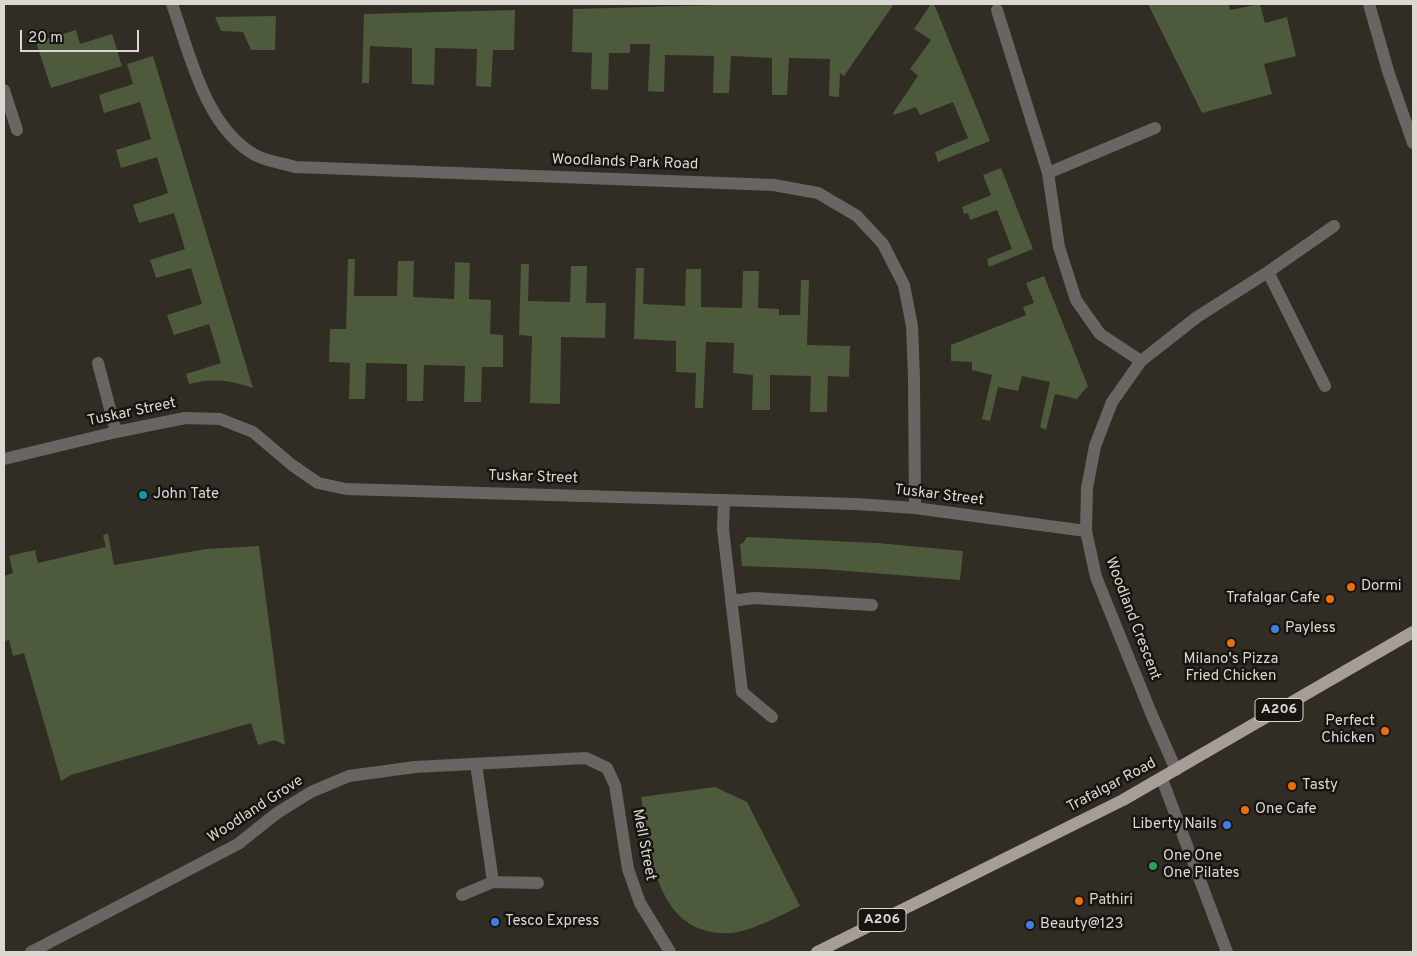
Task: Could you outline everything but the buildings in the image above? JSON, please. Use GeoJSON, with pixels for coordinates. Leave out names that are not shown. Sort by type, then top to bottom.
{"type":"FeatureCollection","features":[{"type":"Feature","properties":{"kind":"main road","name":"Trafalgar Road"},"geometry":{"type":"LineString","coordinates":[[817,952],[1124,800],[1413,632]]}},
{"type":"Feature","properties":{"kind":"street","name":"Woodlands Park Road"},"geometry":{"type":"LineString","coordinates":[[172,4],[206,101],[226,132],[255,155],[295,167],[774,185],[818,193],[857,216],[883,244],[904,286],[912,326],[915,508]]}},
{"type":"Feature","properties":{"kind":"street"},"geometry":{"type":"LineString","coordinates":[[1369,4],[1388,71],[1413,143]]}},
{"type":"Feature","properties":{"kind":"street"},"geometry":{"type":"LineString","coordinates":[[997,10],[1048,173],[1059,247],[1076,300],[1100,334],[1142,361]]}},
{"type":"Feature","properties":{"kind":"street"},"geometry":{"type":"LineString","coordinates":[[4,90],[17,130]]}},
{"type":"Feature","properties":{"kind":"street"},"geometry":{"type":"LineString","coordinates":[[1048,173],[1155,128]]}},
{"type":"Feature","properties":{"kind":"street","name":"Woodland Crescent"},"geometry":{"type":"LineString","coordinates":[[1176,770],[1150,713],[1096,577],[1086,531],[1087,488],[1095,446],[1112,402],[1142,361],[1196,317],[1268,272],[1334,226]]}},
{"type":"Feature","properties":{"kind":"street"},"geometry":{"type":"LineString","coordinates":[[1268,272],[1325,386]]}},
{"type":"Feature","properties":{"kind":"street"},"geometry":{"type":"LineString","coordinates":[[98,363],[116,432]]}},
{"type":"Feature","properties":{"kind":"street","name":"Tuskar Street"},"geometry":{"type":"LineString","coordinates":[[4,459],[116,432],[185,418],[220,419],[253,432],[292,465],[318,483],[346,489],[856,504],[915,508],[1086,531]]}},
{"type":"Feature","properties":{"kind":"street"},"geometry":{"type":"LineString","coordinates":[[724,500],[723,529],[742,692],[772,717]]}},
{"type":"Feature","properties":{"kind":"street"},"geometry":{"type":"LineString","coordinates":[[731,601],[754,598],[872,605]]}},
{"type":"Feature","properties":{"kind":"street","name":"Woodland Grove"},"geometry":{"type":"LineString","coordinates":[[31,952],[238,844],[277,813],[311,792],[349,776],[415,767],[586,758],[607,768]]}},
{"type":"Feature","properties":{"kind":"street"},"geometry":{"type":"LineString","coordinates":[[476,764],[493,882]]}},
{"type":"Feature","properties":{"kind":"street","name":"Mell Street"},"geometry":{"type":"LineString","coordinates":[[607,768],[615,785],[628,869],[640,903],[670,952]]}},
{"type":"Feature","properties":{"kind":"street"},"geometry":{"type":"LineString","coordinates":[[1162,779],[1226,952]]}},
{"type":"Feature","properties":{"kind":"street"},"geometry":{"type":"LineString","coordinates":[[462,895],[493,882],[538,883]]}},
{"type":"Feature","properties":{"kind":"green space"},"geometry":{"type":"Polygon","coordinates":[[[753,4],[894,4],[844,76],[840,73],[839,97],[829,96],[830,59],[789,58],[787,95],[772,95],[772,58],[731,56],[729,93],[713,93],[714,56],[665,55],[664,92],[648,91],[650,44],[630,44],[630,53],[609,53],[608,90],[591,89],[592,53],[572,52],[573,9],[753,4]]]}},
{"type":"Feature","properties":{"kind":"green space"},"geometry":{"type":"Polygon","coordinates":[[[931,4],[934,4],[990,141],[938,162],[935,152],[968,138],[953,102],[920,115],[916,107],[894,115],[893,113],[918,76],[910,69],[931,40],[914,29],[931,4]]]}},
{"type":"Feature","properties":{"kind":"green space"},"geometry":{"type":"Polygon","coordinates":[[[1148,4],[1229,4],[1230,10],[1260,4],[1265,23],[1287,17],[1296,56],[1264,64],[1272,94],[1202,113],[1148,4]]]}},
{"type":"Feature","properties":{"kind":"green space"},"geometry":{"type":"Polygon","coordinates":[[[515,10],[514,50],[493,50],[491,87],[476,86],[477,49],[435,48],[434,85],[412,84],[412,48],[370,46],[369,83],[362,83],[364,14],[515,10]]]}},
{"type":"Feature","properties":{"kind":"green space"},"geometry":{"type":"Polygon","coordinates":[[[276,16],[275,50],[251,50],[243,32],[221,31],[215,17],[276,16]]]}},
{"type":"Feature","properties":{"kind":"green space"},"geometry":{"type":"Polygon","coordinates":[[[76,30],[80,44],[112,34],[122,66],[51,88],[36,42],[76,30]]]}},
{"type":"Feature","properties":{"kind":"green space"},"geometry":{"type":"Polygon","coordinates":[[[153,56],[253,388],[221,381],[189,384],[186,374],[221,363],[209,324],[174,335],[167,315],[202,304],[191,268],[156,278],[150,260],[185,249],[174,213],[139,223],[133,205],[168,193],[157,157],[121,168],[116,150],[151,139],[140,102],[104,113],[99,95],[133,84],[127,64],[153,56]]]}},
{"type":"Feature","properties":{"kind":"green space"},"geometry":{"type":"Polygon","coordinates":[[[1001,168],[1033,249],[989,267],[987,259],[1012,249],[997,210],[970,220],[968,213],[964,214],[962,207],[991,195],[983,175],[1001,168]]]}},
{"type":"Feature","properties":{"kind":"green space"},"geometry":{"type":"Polygon","coordinates":[[[348,259],[355,259],[354,296],[397,296],[398,261],[414,261],[413,297],[454,299],[455,262],[470,263],[469,299],[491,300],[490,334],[503,335],[503,367],[482,367],[481,402],[464,402],[465,366],[424,365],[423,401],[407,401],[407,364],[366,363],[365,399],[349,399],[350,363],[329,362],[330,329],[346,329],[348,259]]]}},
{"type":"Feature","properties":{"kind":"green space"},"geometry":{"type":"Polygon","coordinates":[[[521,264],[529,264],[528,301],[570,302],[571,266],[587,266],[586,303],[606,303],[605,338],[561,337],[560,404],[530,403],[532,336],[519,335],[521,264]]]}},
{"type":"Feature","properties":{"kind":"green space"},"geometry":{"type":"Polygon","coordinates":[[[636,268],[644,268],[643,304],[685,306],[686,269],[701,269],[701,307],[742,308],[743,271],[759,271],[758,308],[779,309],[779,315],[800,315],[801,280],[809,280],[807,345],[850,346],[849,377],[828,376],[827,412],[810,412],[811,376],[770,375],[770,410],[752,410],[753,375],[733,373],[734,343],[706,342],[703,408],[695,408],[696,373],[676,372],[676,341],[634,339],[636,268]]]}},
{"type":"Feature","properties":{"kind":"green space"},"geometry":{"type":"Polygon","coordinates":[[[1044,276],[1088,386],[1077,399],[1055,394],[1046,430],[1040,427],[1050,382],[1022,376],[1018,391],[998,387],[990,421],[982,419],[992,375],[972,370],[972,362],[951,361],[951,345],[1026,315],[1023,307],[1034,303],[1026,283],[1044,276]]]}},
{"type":"Feature","properties":{"kind":"green space"},"geometry":{"type":"Polygon","coordinates":[[[108,534],[114,565],[206,549],[259,546],[285,745],[274,740],[258,745],[251,723],[71,775],[61,781],[24,653],[13,656],[9,640],[4,641],[4,576],[13,573],[9,556],[35,550],[38,563],[106,547],[103,535],[108,534]]]}},
{"type":"Feature","properties":{"kind":"green space"},"geometry":{"type":"Polygon","coordinates":[[[747,537],[877,543],[963,551],[960,580],[821,569],[742,566],[740,544],[747,537]]]}},
{"type":"Feature","properties":{"kind":"green space"},"geometry":{"type":"Polygon","coordinates":[[[715,787],[747,802],[800,906],[740,932],[706,931],[687,922],[672,907],[661,888],[653,866],[648,842],[641,797],[715,787]]]}},
{"type":"Feature","properties":{"kind":"place","name":"John Tate"},"geometry":{"type":"Point","coordinates":[143,495]}},
{"type":"Feature","properties":{"kind":"place","name":"Dormi"},"geometry":{"type":"Point","coordinates":[1351,587]}},
{"type":"Feature","properties":{"kind":"place","name":"Trafalgar Cafe"},"geometry":{"type":"Point","coordinates":[1330,599]}},
{"type":"Feature","properties":{"kind":"place","name":"Payless"},"geometry":{"type":"Point","coordinates":[1275,629]}},
{"type":"Feature","properties":{"kind":"place","name":"Milano's Pizza Fried Chicken"},"geometry":{"type":"Point","coordinates":[1231,643]}},
{"type":"Feature","properties":{"kind":"place","name":"Perfect Chicken"},"geometry":{"type":"Point","coordinates":[1385,731]}},
{"type":"Feature","properties":{"kind":"place","name":"Tasty"},"geometry":{"type":"Point","coordinates":[1292,786]}},
{"type":"Feature","properties":{"kind":"place","name":"One Cafe"},"geometry":{"type":"Point","coordinates":[1245,810]}},
{"type":"Feature","properties":{"kind":"place","name":"Liberty Nails"},"geometry":{"type":"Point","coordinates":[1227,825]}},
{"type":"Feature","properties":{"kind":"place","name":"One One One Pilates"},"geometry":{"type":"Point","coordinates":[1153,866]}},
{"type":"Feature","properties":{"kind":"place","name":"Pathiri"},"geometry":{"type":"Point","coordinates":[1079,901]}},
{"type":"Feature","properties":{"kind":"place","name":"Tesco Express"},"geometry":{"type":"Point","coordinates":[495,922]}},
{"type":"Feature","properties":{"kind":"place","name":"Beauty@123"},"geometry":{"type":"Point","coordinates":[1030,925]}}]}
